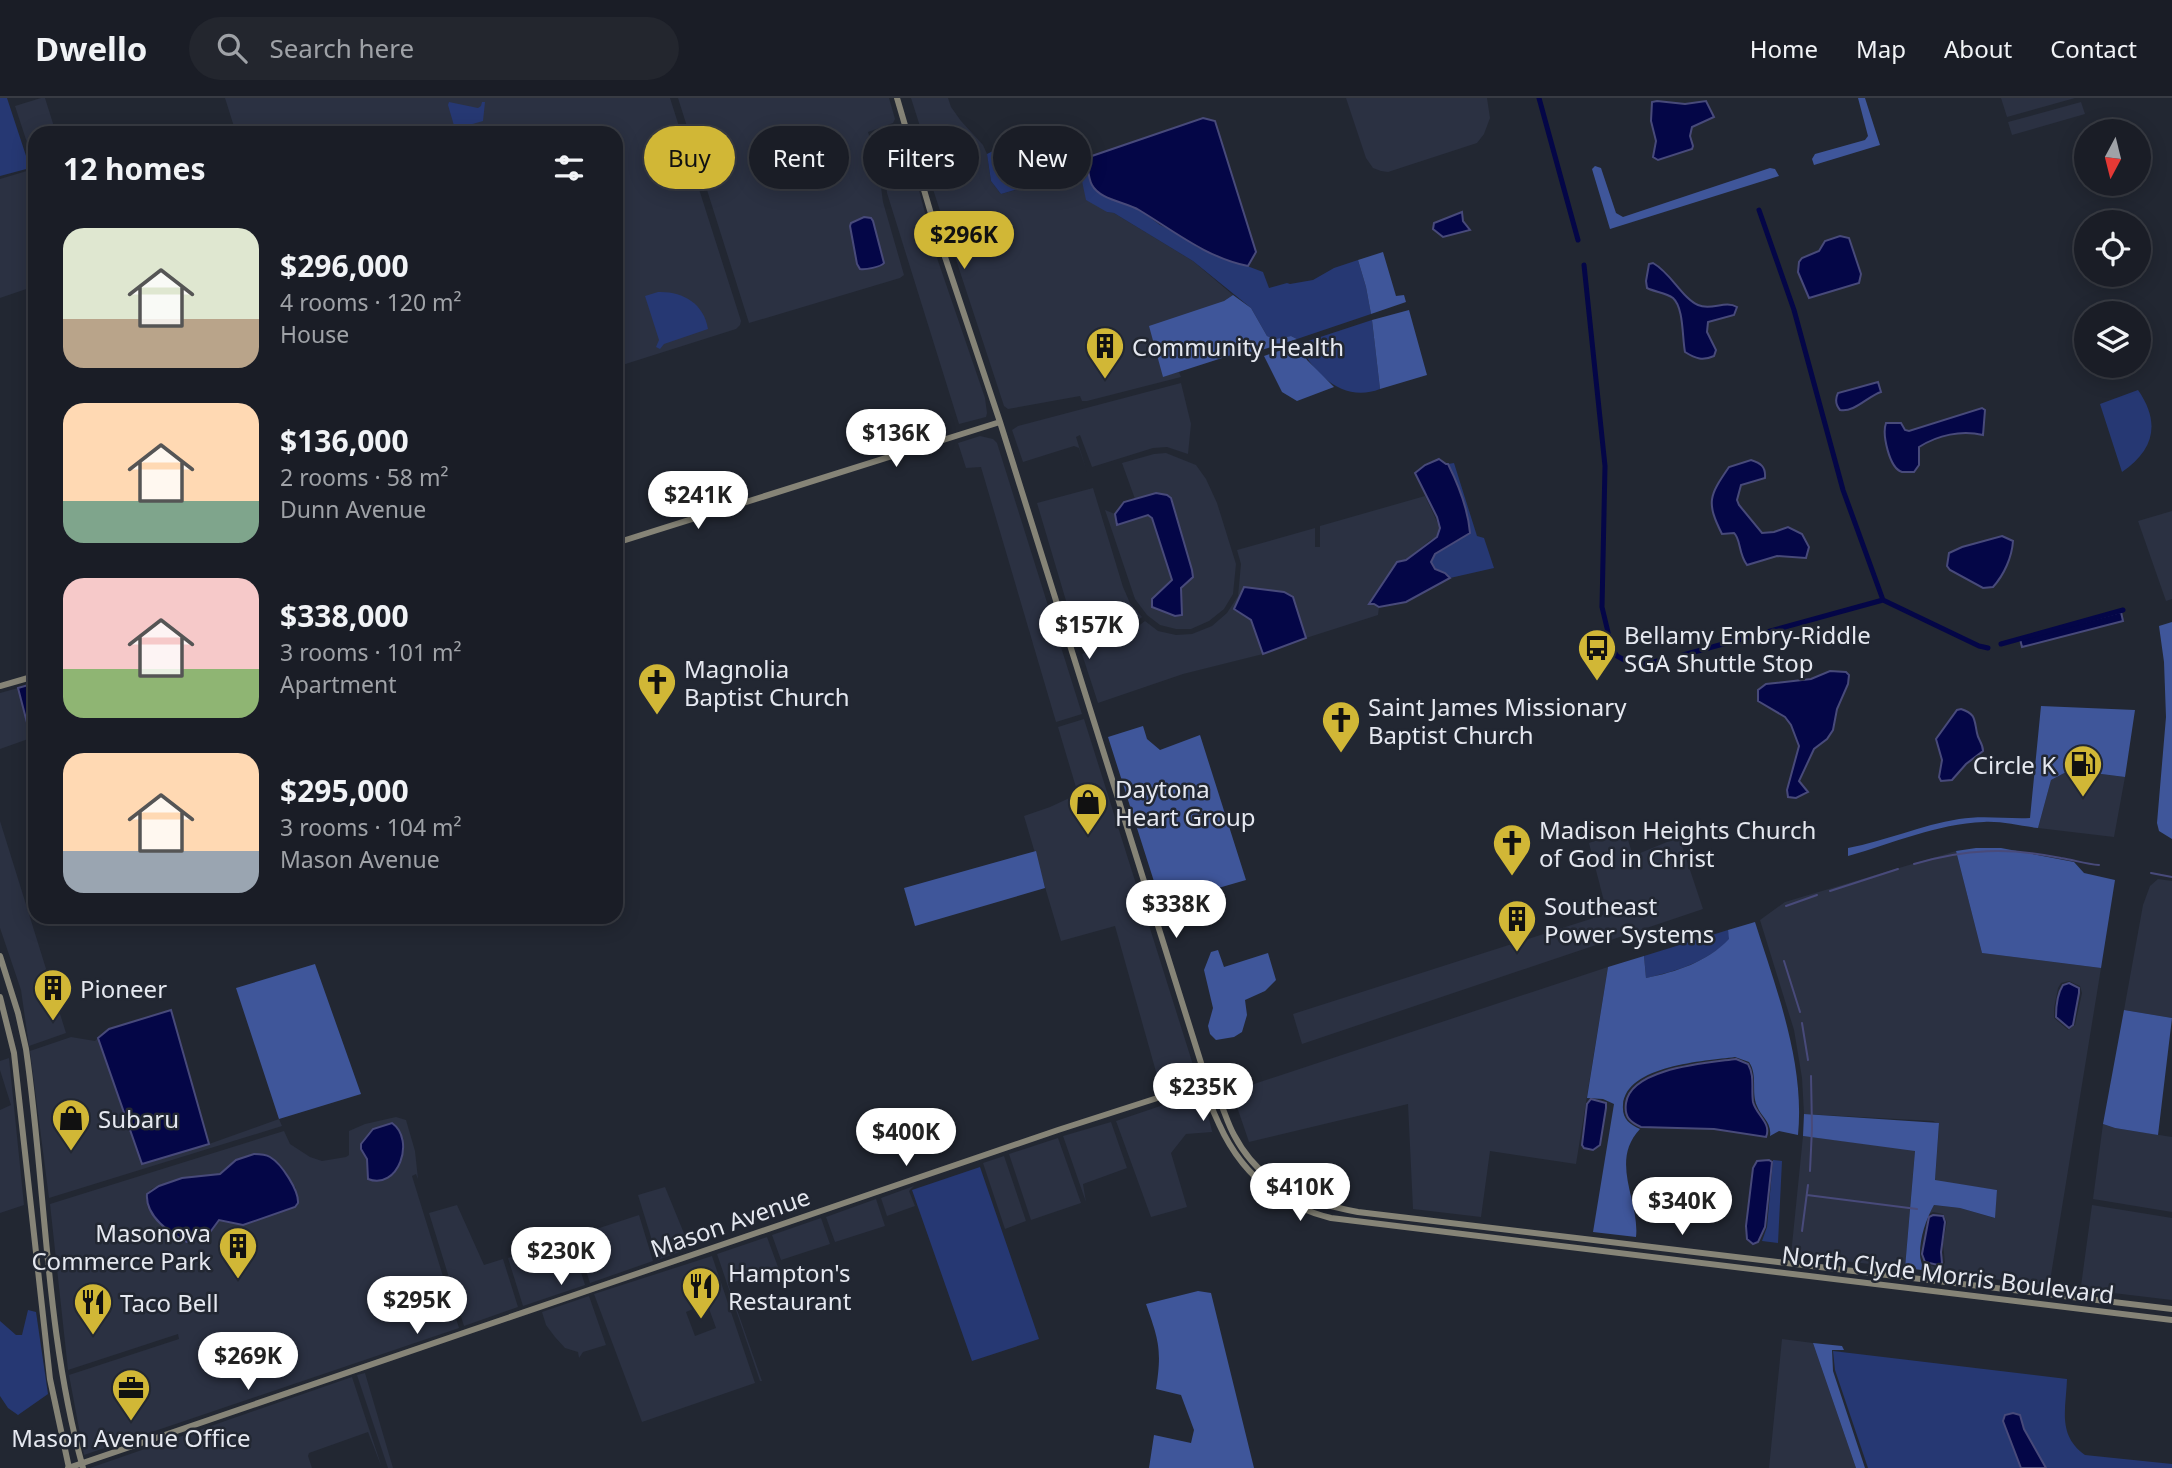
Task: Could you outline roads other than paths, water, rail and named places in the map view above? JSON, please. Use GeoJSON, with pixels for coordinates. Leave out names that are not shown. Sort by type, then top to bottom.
{"type":"FeatureCollection","features":[{"type":"Feature","properties":{"kind":"main road","name":"North Clyde Morris Boulevard"},"geometry":{"type":"LineString","coordinates":[[897,98],[934,224],[1000,422],[1207,1082],[1207,1094],[1226,1141],[1244,1167],[1266,1188],[1301,1209],[1340,1220],[2172,1320]]}},
{"type":"Feature","properties":{"kind":"main road"},"geometry":{"type":"LineString","coordinates":[[623,541],[1000,422]]}},
{"type":"Feature","properties":{"kind":"main road"},"geometry":{"type":"LineString","coordinates":[[0,686],[28,678]]}},
{"type":"Feature","properties":{"kind":"main road"},"geometry":{"type":"LineString","coordinates":[[0,956],[26,1049],[58,1345],[82,1466]]}},
{"type":"Feature","properties":{"kind":"main road"},"geometry":{"type":"LineString","coordinates":[[0,997],[14,1053],[47,1356],[68,1468]]}},
{"type":"Feature","properties":{"kind":"main road"},"geometry":{"type":"LineString","coordinates":[[10,1034],[26,1049]]}},
{"type":"Feature","properties":{"kind":"main road"},"geometry":{"type":"LineString","coordinates":[[14,1053],[22,1059],[30,1074]]}},
{"type":"Feature","properties":{"kind":"main road","name":"North Clyde Morris Boulevard"},"geometry":{"type":"LineString","coordinates":[[1207,1082],[1216,1091],[1240,1146],[1272,1179],[1308,1201],[1358,1212],[2172,1308]]}},
{"type":"Feature","properties":{"kind":"main road","name":"Mason Avenue"},"geometry":{"type":"LineString","coordinates":[[68,1468],[82,1466],[1059,1130],[1207,1082]]}},
{"type":"Feature","properties":{"kind":"main road"},"geometry":{"type":"LineString","coordinates":[[1266,1188],[1272,1179]]}},
{"type":"Feature","properties":{"kind":"waterway"},"geometry":{"type":"LineString","coordinates":[[1539,98],[1578,240]]}},
{"type":"Feature","properties":{"kind":"waterway"},"geometry":{"type":"LineString","coordinates":[[1759,210],[1794,310],[1843,490],[1883,600]]}},
{"type":"Feature","properties":{"kind":"waterway"},"geometry":{"type":"LineString","coordinates":[[1584,265],[1605,466],[1602,607],[1612,649],[1617,656],[1639,665],[1662,660]]}},
{"type":"Feature","properties":{"kind":"waterway"},"geometry":{"type":"LineString","coordinates":[[1683,655],[1883,600],[1988,648]]}},
{"type":"Feature","properties":{"kind":"waterway"},"geometry":{"type":"LineString","coordinates":[[2001,644],[2123,610]]}},
{"type":"Feature","properties":{"kind":"waterway"},"geometry":{"type":"LineString","coordinates":[[1914,864],[1951,855],[2005,851],[2042,854],[2099,865]]}},
{"type":"Feature","properties":{"kind":"waterway"},"geometry":{"type":"LineString","coordinates":[[1830,891],[1898,869]]}},
{"type":"Feature","properties":{"kind":"waterway"},"geometry":{"type":"LineString","coordinates":[[2151,873],[2172,877]]}},
{"type":"Feature","properties":{"kind":"waterway"},"geometry":{"type":"LineString","coordinates":[[1786,906],[1817,895]]}},
{"type":"Feature","properties":{"kind":"waterway"},"geometry":{"type":"LineString","coordinates":[[1784,961],[1800,1012]]}},
{"type":"Feature","properties":{"kind":"waterway"},"geometry":{"type":"LineString","coordinates":[[1802,1023],[1808,1060]]}},
{"type":"Feature","properties":{"kind":"waterway"},"geometry":{"type":"LineString","coordinates":[[1810,1171],[1811,1076]]}},
{"type":"Feature","properties":{"kind":"waterway"},"geometry":{"type":"LineString","coordinates":[[1802,1231],[1808,1185]]}},
{"type":"Feature","properties":{"kind":"waterway"},"geometry":{"type":"LineString","coordinates":[[1807,1195],[1917,1209]]}},
{"type":"Feature","properties":{"kind":"place","name":"Community Health"},"geometry":{"type":"Point","coordinates":[1105,380]}},
{"type":"Feature","properties":{"kind":"place","name":"Bellamy Embry-Riddle SGA Shuttle Stop"},"geometry":{"type":"Point","coordinates":[1597,682]}},
{"type":"Feature","properties":{"kind":"place","name":"Magnolia Baptist Church"},"geometry":{"type":"Point","coordinates":[657,716]}},
{"type":"Feature","properties":{"kind":"place","name":"Saint James Missionary Baptist Church"},"geometry":{"type":"Point","coordinates":[1341,754]}},
{"type":"Feature","properties":{"kind":"place","name":"Circle K"},"geometry":{"type":"Point","coordinates":[2083,798]}},
{"type":"Feature","properties":{"kind":"place","name":"Daytona Heart Group"},"geometry":{"type":"Point","coordinates":[1088,836]}},
{"type":"Feature","properties":{"kind":"place","name":"Madison Heights Church of God in Christ"},"geometry":{"type":"Point","coordinates":[1512,877]}},
{"type":"Feature","properties":{"kind":"place","name":"Southeast Power Systems"},"geometry":{"type":"Point","coordinates":[1517,953]}},
{"type":"Feature","properties":{"kind":"place","name":"Pioneer"},"geometry":{"type":"Point","coordinates":[53,1022]}},
{"type":"Feature","properties":{"kind":"place","name":"Subaru"},"geometry":{"type":"Point","coordinates":[71,1152]}},
{"type":"Feature","properties":{"kind":"place","name":"Masonova Commerce Park"},"geometry":{"type":"Point","coordinates":[238,1280]}},
{"type":"Feature","properties":{"kind":"place","name":"Hampton's Restaurant"},"geometry":{"type":"Point","coordinates":[701,1320]}},
{"type":"Feature","properties":{"kind":"place","name":"Taco Bell"},"geometry":{"type":"Point","coordinates":[93,1336]}},
{"type":"Feature","properties":{"kind":"place","name":"Mason Avenue Office"},"geometry":{"type":"Point","coordinates":[131,1422]}}]}
